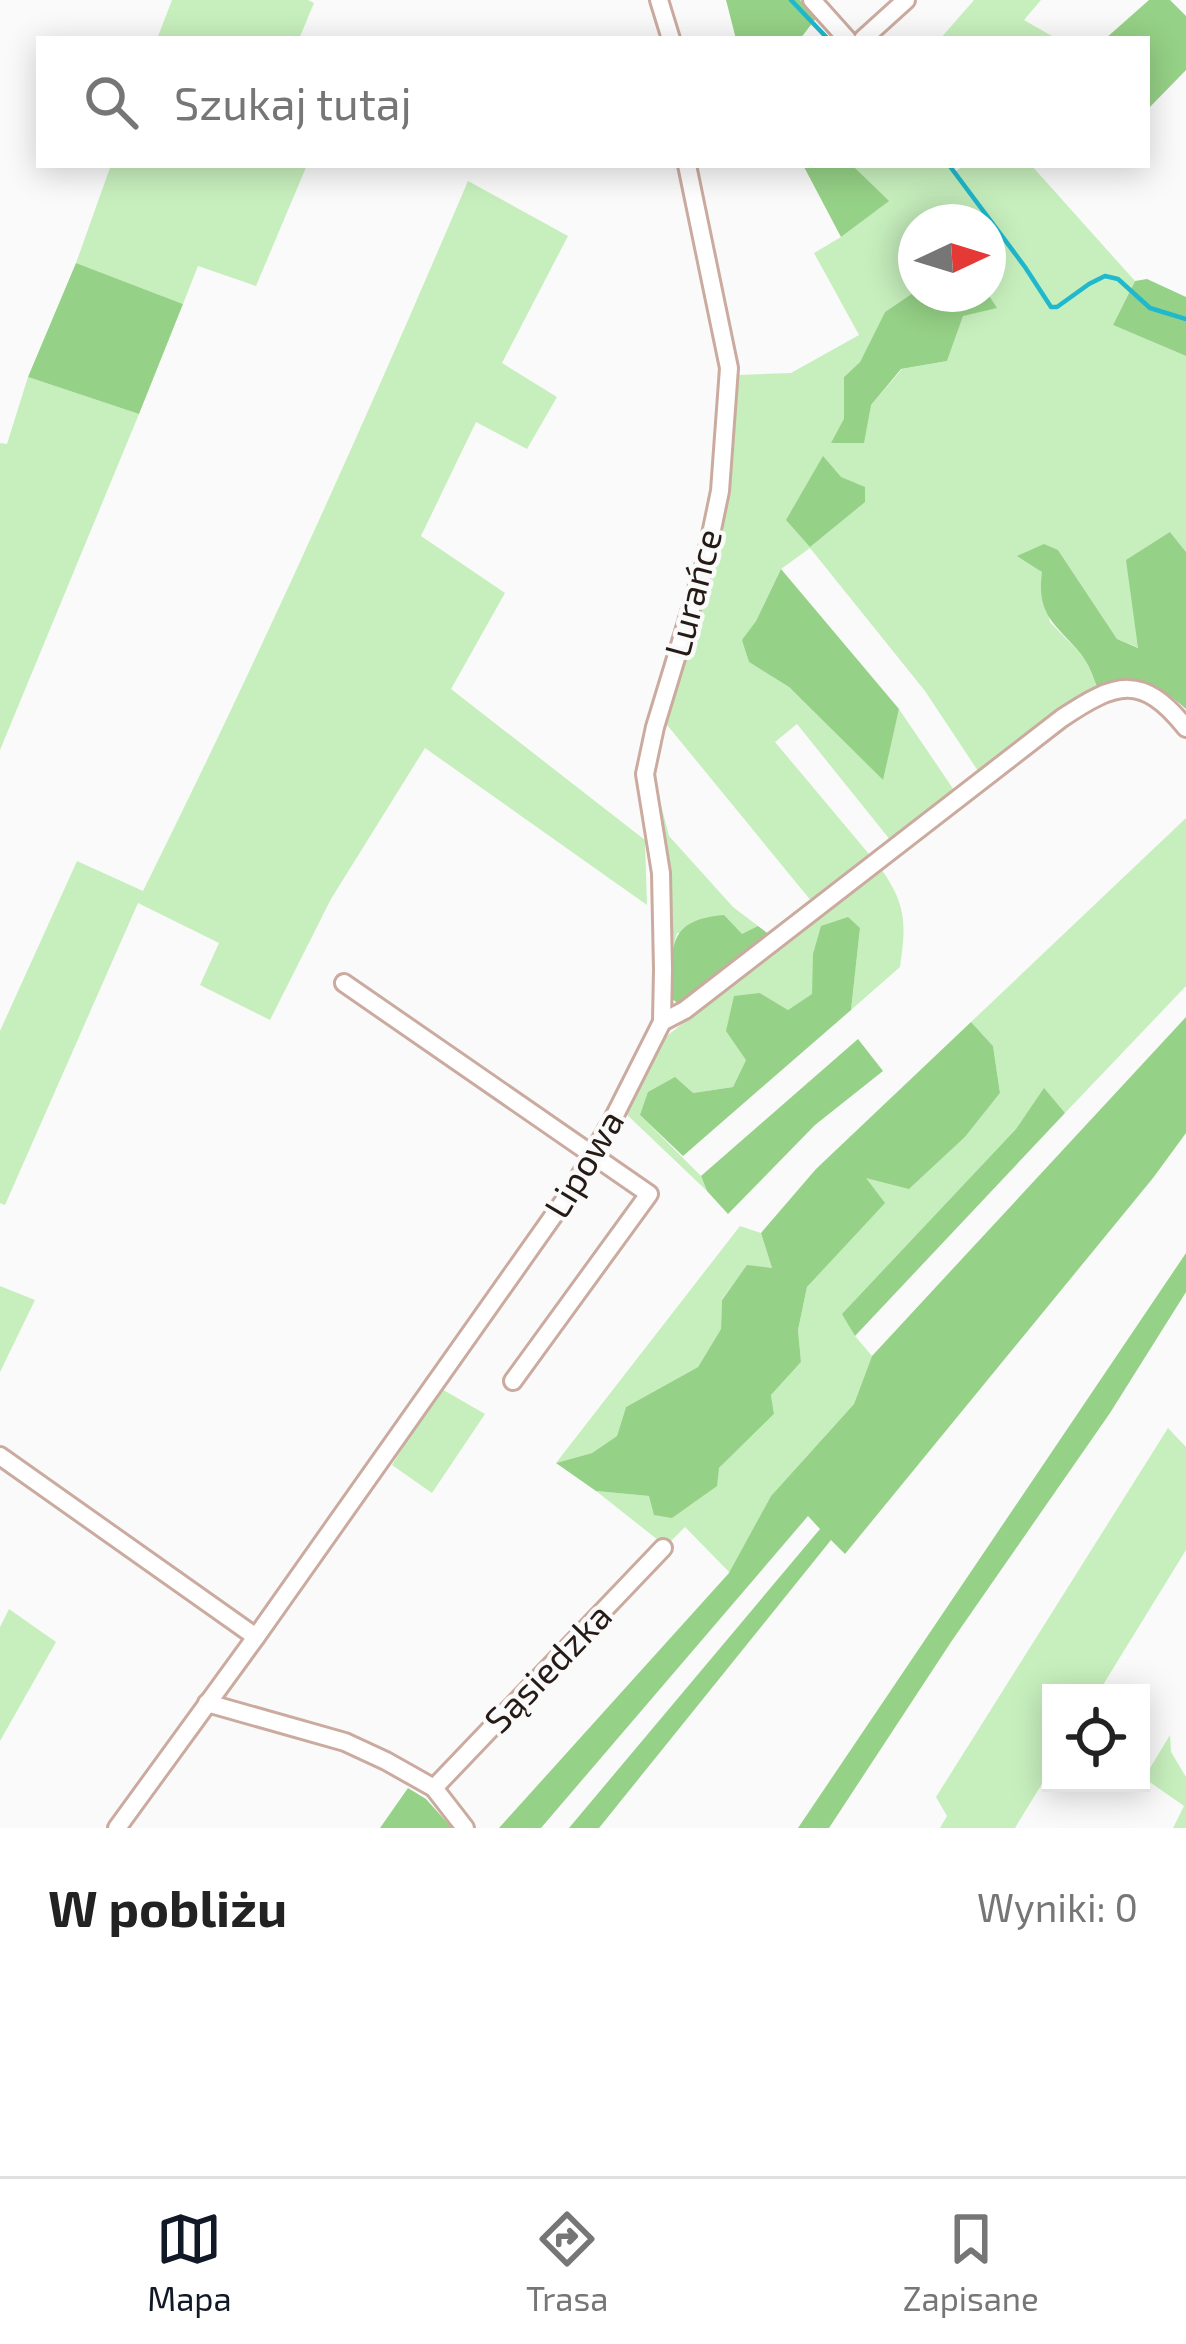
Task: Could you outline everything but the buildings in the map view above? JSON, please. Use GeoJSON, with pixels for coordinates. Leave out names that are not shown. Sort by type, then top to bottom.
{"type":"FeatureCollection","features":[{"type":"Feature","properties":{"kind":"street"},"geometry":{"type":"LineString","coordinates":[[659,0],[669,36]]}},
{"type":"Feature","properties":{"kind":"street"},"geometry":{"type":"LineString","coordinates":[[812,0],[844,36]]}},
{"type":"Feature","properties":{"kind":"street"},"geometry":{"type":"LineString","coordinates":[[866,36],[906,0]]}},
{"type":"Feature","properties":{"kind":"street","name":"Lurańce"},"geometry":{"type":"LineString","coordinates":[[662,1022],[661,873],[645,774],[716,513],[729,368],[688,168]]}},
{"type":"Feature","properties":{"kind":"street","name":"Lipowa"},"geometry":{"type":"LineString","coordinates":[[117,1828],[519,1266],[593,1156],[662,1022],[685,1010],[1092,698],[1114,690],[1139,689],[1166,704],[1186,728]]}},
{"type":"Feature","properties":{"kind":"street"},"geometry":{"type":"LineString","coordinates":[[344,983],[649,1194],[513,1381]]}},
{"type":"Feature","properties":{"kind":"street"},"geometry":{"type":"LineString","coordinates":[[0,1456],[256,1637]]}},
{"type":"Feature","properties":{"kind":"street","name":"Sąsiedzka"},"geometry":{"type":"LineString","coordinates":[[434,1788],[663,1548]]}},
{"type":"Feature","properties":{"kind":"street"},"geometry":{"type":"LineString","coordinates":[[207,1703],[344,1742],[386,1760],[434,1788],[465,1828]]}},
{"type":"Feature","properties":{"kind":"green space"},"geometry":{"type":"Polygon","coordinates":[[[172,0],[314,3],[300,36],[158,36],[172,0]]]}},
{"type":"Feature","properties":{"kind":"green space"},"geometry":{"type":"Polygon","coordinates":[[[726,0],[800,0],[817,17],[802,36],[735,36],[726,0]]]}},
{"type":"Feature","properties":{"kind":"green space"},"geometry":{"type":"Polygon","coordinates":[[[974,0],[1041,0],[1024,20],[1052,36],[943,36],[974,0]]]}},
{"type":"Feature","properties":{"kind":"green space"},"geometry":{"type":"Polygon","coordinates":[[[1149,0],[1170,0],[1186,16],[1186,70],[1150,107],[1150,36],[1108,36],[1149,0]]]}},
{"type":"Feature","properties":{"kind":"green space"},"geometry":{"type":"Polygon","coordinates":[[[110,168],[306,168],[256,286],[198,266],[183,304],[76,263],[110,168]]]}},
{"type":"Feature","properties":{"kind":"green space"},"geometry":{"type":"Polygon","coordinates":[[[805,168],[855,168],[889,201],[841,237],[805,168]]]}},
{"type":"Feature","properties":{"kind":"green space"},"geometry":{"type":"Polygon","coordinates":[[[855,168],[1034,168],[1135,281],[1113,325],[1186,356],[1186,552],[1170,532],[1139,648],[1117,639],[1058,550],[1036,567],[1042,572],[1050,622],[1085,658],[1098,689],[980,774],[925,691],[810,548],[781,569],[743,640],[749,662],[789,687],[882,779],[899,709],[956,793],[891,841],[797,724],[775,742],[869,854],[812,902],[663,720],[696,626],[725,512],[732,380],[738,375],[791,373],[859,335],[814,253],[888,201],[855,168]]]}},
{"type":"Feature","properties":{"kind":"green space"},"geometry":{"type":"Polygon","coordinates":[[[468,181],[568,236],[502,363],[557,397],[527,449],[476,422],[421,536],[505,593],[451,689],[645,840],[647,905],[425,748],[331,899],[270,1020],[200,985],[219,943],[138,903],[5,1205],[0,1203],[0,1031],[77,861],[143,891],[311,538],[468,181]]]}},
{"type":"Feature","properties":{"kind":"green space"},"geometry":{"type":"Polygon","coordinates":[[[76,263],[183,304],[139,414],[28,377],[76,263]]]}},
{"type":"Feature","properties":{"kind":"green space"},"geometry":{"type":"Polygon","coordinates":[[[1147,279],[1186,297],[1186,356],[1113,325],[1135,281],[1147,279]]]}},
{"type":"Feature","properties":{"kind":"green space"},"geometry":{"type":"Polygon","coordinates":[[[898,303],[898,312],[980,312],[963,316],[947,361],[901,369],[871,405],[864,443],[831,443],[844,419],[844,377],[860,362],[885,312],[898,303]]]}},
{"type":"Feature","properties":{"kind":"green space"},"geometry":{"type":"Polygon","coordinates":[[[28,377],[139,414],[0,750],[0,443],[7,444],[28,377]]]}},
{"type":"Feature","properties":{"kind":"green space"},"geometry":{"type":"Polygon","coordinates":[[[823,456],[841,477],[865,487],[865,502],[810,547],[786,520],[823,456]]]}},
{"type":"Feature","properties":{"kind":"green space"},"geometry":{"type":"Polygon","coordinates":[[[1170,532],[1186,552],[1186,709],[1145,684],[1098,689],[1084,658],[1045,609],[1042,572],[1017,556],[1044,544],[1058,550],[1117,639],[1138,648],[1126,560],[1170,532]]]}},
{"type":"Feature","properties":{"kind":"green space"},"geometry":{"type":"Polygon","coordinates":[[[781,569],[899,709],[883,780],[789,687],[749,662],[742,640],[781,569]]]}},
{"type":"Feature","properties":{"kind":"green space"},"geometry":{"type":"Polygon","coordinates":[[[659,797],[669,836],[733,907],[758,926],[742,935],[677,933],[672,951],[659,797]]]}},
{"type":"Feature","properties":{"kind":"green space"},"geometry":{"type":"Polygon","coordinates":[[[1186,818],[1186,986],[1065,1113],[1044,1089],[1016,1129],[843,1314],[872,1356],[854,1404],[771,1496],[730,1573],[685,1527],[668,1544],[658,1540],[596,1491],[649,1496],[719,1468],[774,1414],[771,1395],[801,1362],[798,1330],[807,1287],[884,1203],[864,1177],[910,1188],[965,1137],[1000,1093],[993,1046],[971,1022],[1186,818]]]}},
{"type":"Feature","properties":{"kind":"green space"},"geometry":{"type":"Polygon","coordinates":[[[881,869],[903,916],[900,967],[851,1010],[860,928],[813,954],[813,994],[788,1010],[760,993],[746,1060],[733,1087],[693,1093],[640,1115],[701,1176],[707,1191],[623,1111],[659,1042],[881,869]]]}},
{"type":"Feature","properties":{"kind":"green space"},"geometry":{"type":"Polygon","coordinates":[[[724,915],[742,934],[758,926],[771,936],[680,1005],[671,998],[676,940],[691,923],[724,915]]]}},
{"type":"Feature","properties":{"kind":"green space"},"geometry":{"type":"Polygon","coordinates":[[[848,917],[860,928],[851,1010],[683,1156],[640,1115],[648,1092],[675,1077],[693,1093],[733,1087],[746,1060],[726,1031],[734,996],[760,993],[788,1010],[812,994],[813,954],[821,926],[848,917]]]}},
{"type":"Feature","properties":{"kind":"green space"},"geometry":{"type":"Polygon","coordinates":[[[1186,1017],[1186,1133],[845,1554],[831,1540],[599,1828],[569,1828],[820,1529],[808,1516],[541,1828],[499,1828],[729,1573],[771,1496],[854,1404],[872,1356],[1186,1017]]]}},
{"type":"Feature","properties":{"kind":"green space"},"geometry":{"type":"Polygon","coordinates":[[[971,1022],[993,1046],[1000,1093],[965,1137],[909,1189],[866,1178],[885,1203],[807,1287],[798,1330],[801,1362],[771,1395],[774,1414],[719,1468],[717,1486],[672,1518],[654,1515],[649,1496],[596,1491],[556,1463],[592,1453],[617,1436],[626,1407],[698,1367],[721,1329],[722,1300],[747,1265],[772,1268],[761,1233],[816,1169],[971,1022]]]}},
{"type":"Feature","properties":{"kind":"green space"},"geometry":{"type":"Polygon","coordinates":[[[858,1039],[883,1071],[815,1125],[728,1214],[707,1191],[701,1176],[858,1039]]]}},
{"type":"Feature","properties":{"kind":"green space"},"geometry":{"type":"Polygon","coordinates":[[[1044,1088],[1065,1113],[855,1336],[842,1314],[1016,1129],[1044,1088]]]}},
{"type":"Feature","properties":{"kind":"green space"},"geometry":{"type":"Polygon","coordinates":[[[740,1226],[761,1233],[772,1268],[747,1266],[722,1299],[721,1329],[698,1367],[626,1407],[617,1436],[592,1453],[556,1463],[740,1226]]]}},
{"type":"Feature","properties":{"kind":"green space"},"geometry":{"type":"Polygon","coordinates":[[[1186,1253],[1186,1292],[1110,1413],[829,1828],[798,1828],[1186,1253]]]}},
{"type":"Feature","properties":{"kind":"green space"},"geometry":{"type":"Polygon","coordinates":[[[0,1286],[35,1300],[0,1372],[0,1286]]]}},
{"type":"Feature","properties":{"kind":"green space"},"geometry":{"type":"Polygon","coordinates":[[[440,1388],[485,1414],[432,1493],[392,1465],[440,1388]]]}},
{"type":"Feature","properties":{"kind":"green space"},"geometry":{"type":"Polygon","coordinates":[[[1168,1428],[1186,1447],[1186,1550],[1104,1684],[1042,1684],[1042,1784],[1015,1828],[940,1828],[947,1816],[936,1797],[1168,1428]]]}},
{"type":"Feature","properties":{"kind":"green space"},"geometry":{"type":"Polygon","coordinates":[[[9,1609],[56,1642],[0,1741],[0,1627],[9,1609]]]}},
{"type":"Feature","properties":{"kind":"green space"},"geometry":{"type":"Polygon","coordinates":[[[1170,1735],[1171,1752],[1186,1777],[1186,1828],[1173,1828],[1184,1806],[1150,1782],[1150,1768],[1170,1735]]]}},
{"type":"Feature","properties":{"kind":"green space"},"geometry":{"type":"Polygon","coordinates":[[[408,1788],[426,1799],[452,1828],[380,1828],[408,1788]]]}},
{"type":"Feature","properties":{"kind":"waterway"},"geometry":{"type":"LineString","coordinates":[[791,0],[825,36]]}},
{"type":"Feature","properties":{"kind":"waterway"},"geometry":{"type":"LineString","coordinates":[[951,168],[1051,307],[1105,276],[1118,279],[1150,308],[1186,319]]}}]}
